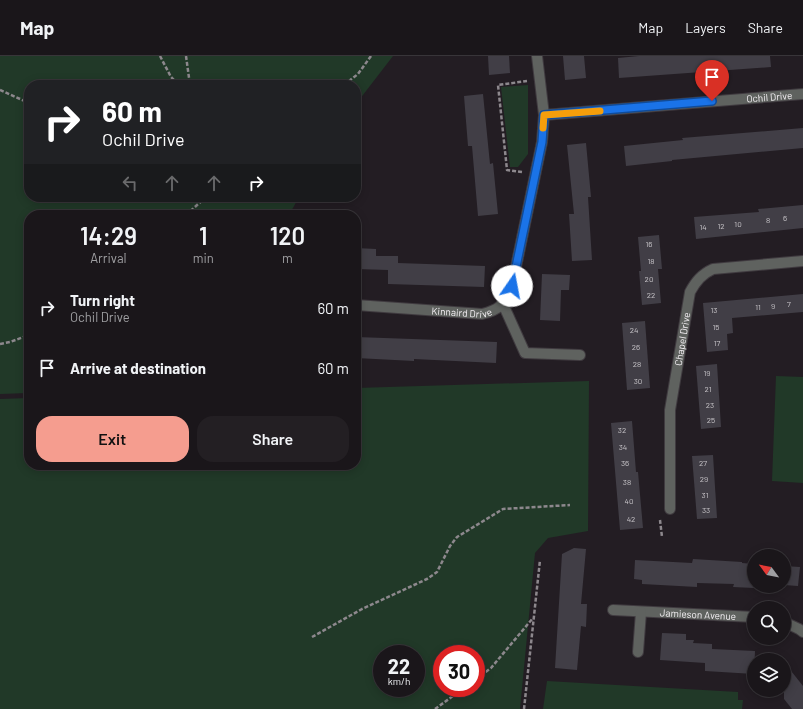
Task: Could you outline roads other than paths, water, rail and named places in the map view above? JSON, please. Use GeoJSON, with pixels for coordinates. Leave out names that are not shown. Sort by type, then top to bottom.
{"type":"FeatureCollection","features":[{"type":"Feature","properties":{"kind":"street","name":"Kinnaird Drive"},"geometry":{"type":"LineString","coordinates":[[361,305],[482,314],[492,311],[503,304],[512,286],[542,142],[544,115],[537,56]]}},
{"type":"Feature","properties":{"kind":"street","name":"Ochil Drive"},"geometry":{"type":"LineString","coordinates":[[544,115],[803,94]]}},
{"type":"Feature","properties":{"kind":"street","name":"Chapel Drive"},"geometry":{"type":"LineString","coordinates":[[670,509],[670,410],[690,292],[696,282],[705,273],[714,269],[803,261]]}},
{"type":"Feature","properties":{"kind":"street"},"geometry":{"type":"LineString","coordinates":[[503,304],[525,353],[580,355]]}},
{"type":"Feature","properties":{"kind":"street","name":"Jamieson Avenue"},"geometry":{"type":"LineString","coordinates":[[614,610],[747,617]]}},
{"type":"Feature","properties":{"kind":"street"},"geometry":{"type":"LineString","coordinates":[[638,652],[641,612]]}},
{"type":"Feature","properties":{"kind":"street"},"geometry":{"type":"LineString","coordinates":[[791,625],[799,628],[803,632]]}}]}
